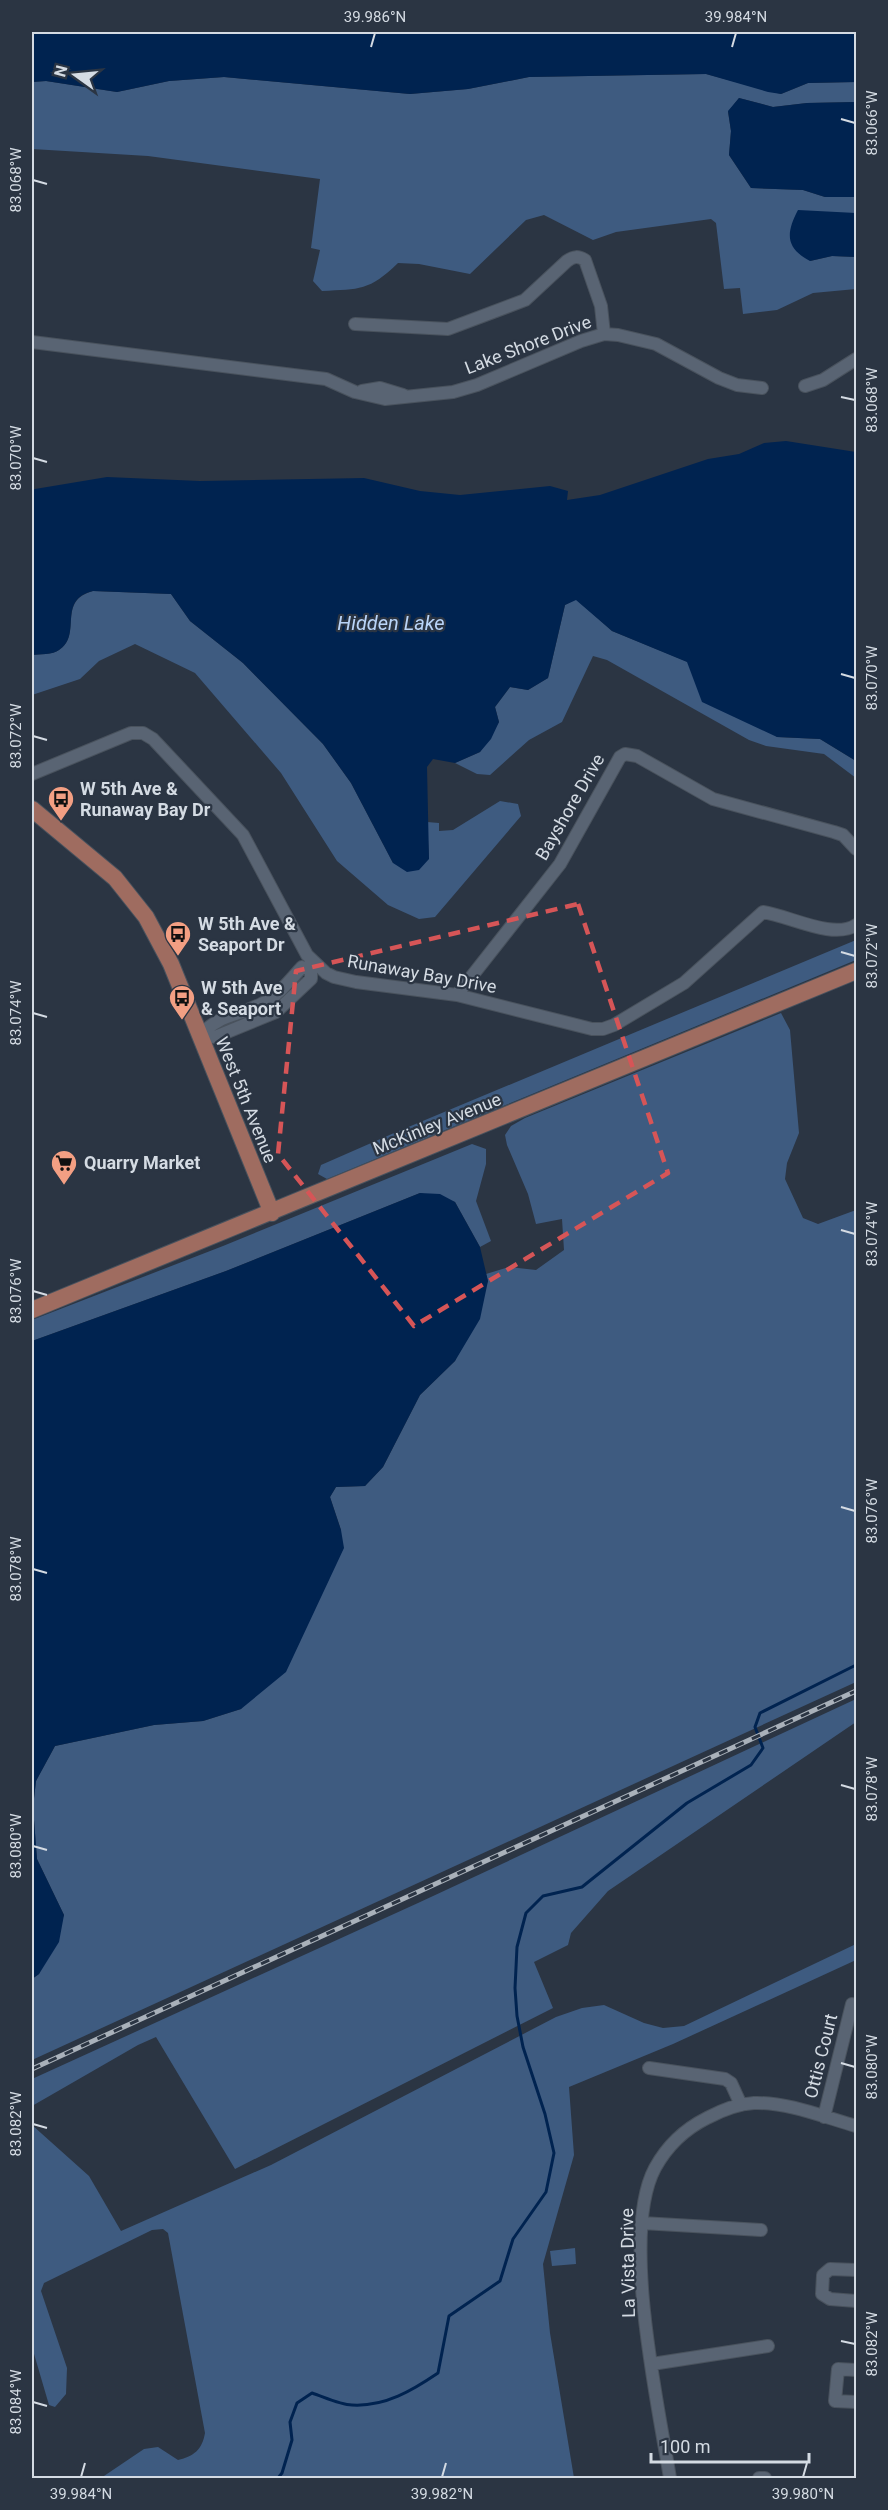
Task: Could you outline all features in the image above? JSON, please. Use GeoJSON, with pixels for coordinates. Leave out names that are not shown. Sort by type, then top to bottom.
{"type":"FeatureCollection","features":[{"type":"Feature","properties":{"kind":"main road","name":"West 5th Avenue"},"geometry":{"type":"LineString","coordinates":[[32,808],[104,869],[135,901],[171,964],[272,1213]]}},
{"type":"Feature","properties":{"kind":"main road","name":"McKinley Avenue"},"geometry":{"type":"LineString","coordinates":[[32,1310],[856,971]]}},
{"type":"Feature","properties":{"kind":"street"},"geometry":{"type":"LineString","coordinates":[[355,324],[448,329],[525,300],[567,261],[579,257],[585,260],[601,306],[604,334]]}},
{"type":"Feature","properties":{"kind":"street","name":"Lake Shore Drive"},"geometry":{"type":"LineString","coordinates":[[32,342],[326,379],[355,392],[380,388],[405,395],[453,392],[477,385],[581,341],[604,334],[618,334],[656,344],[719,378],[737,385],[762,388]]}},
{"type":"Feature","properties":{"kind":"street"},"geometry":{"type":"LineString","coordinates":[[806,386],[824,381],[856,359]]}},
{"type":"Feature","properties":{"kind":"street","name":"Runaway Bay Drive"},"geometry":{"type":"LineString","coordinates":[[32,774],[131,733],[143,733],[153,739],[243,835],[313,966],[334,977],[457,995],[592,1029],[603,1029],[679,986],[763,912],[829,930],[843,932],[856,926]]}},
{"type":"Feature","properties":{"kind":"street","name":"Bayshore Drive"},"geometry":{"type":"LineString","coordinates":[[457,995],[560,864],[620,757],[625,754],[636,756],[714,799],[834,832],[843,836],[856,849]]}},
{"type":"Feature","properties":{"kind":"street"},"geometry":{"type":"LineString","coordinates":[[200,1036],[210,1024],[263,1003],[280,991],[302,968],[313,966]]}},
{"type":"Feature","properties":{"kind":"street","name":"Ottis Court"},"geometry":{"type":"LineString","coordinates":[[824,2117],[852,2004]]}},
{"type":"Feature","properties":{"kind":"street"},"geometry":{"type":"LineString","coordinates":[[649,2068],[725,2079],[731,2083],[741,2105]]}},
{"type":"Feature","properties":{"kind":"street","name":"La Vista Drive"},"geometry":{"type":"LineString","coordinates":[[670,2478],[642,2298],[642,2223],[649,2181],[655,2168],[672,2144],[695,2124],[720,2111],[741,2105],[771,2104],[856,2126]]}},
{"type":"Feature","properties":{"kind":"street"},"geometry":{"type":"LineString","coordinates":[[642,2223],[761,2230]]}},
{"type":"Feature","properties":{"kind":"street"},"geometry":{"type":"LineString","coordinates":[[856,2270],[830,2269],[823,2275],[822,2294],[830,2299],[856,2301]]}},
{"type":"Feature","properties":{"kind":"street"},"geometry":{"type":"LineString","coordinates":[[652,2364],[768,2346]]}},
{"type":"Feature","properties":{"kind":"street"},"geometry":{"type":"LineString","coordinates":[[856,2370],[838,2369],[835,2401],[856,2402]]}},
{"type":"Feature","properties":{"kind":"highlighted area"},"geometry":{"type":"Polygon","coordinates":[[[578,904],[668,1173],[414,1326],[278,1154],[296,971],[578,904]]]}},
{"type":"Feature","properties":{"kind":"shaded area"},"geometry":{"type":"Polygon","coordinates":[[[706,74],[781,94],[808,83],[856,82],[856,102],[807,103],[773,107],[739,98],[728,112],[731,131],[729,155],[751,188],[803,190],[825,197],[856,197],[856,213],[847,213],[810,261],[832,256],[856,257],[856,289],[813,293],[777,310],[743,314],[740,288],[724,289],[716,223],[711,219],[616,232],[593,240],[544,215],[526,220],[470,274],[419,264],[398,263],[379,279],[363,287],[322,291],[313,281],[320,250],[311,248],[320,179],[148,156],[32,149],[32,82],[46,81],[117,92],[169,81],[224,77],[410,94],[468,89],[529,77],[706,74]]]}},
{"type":"Feature","properties":{"kind":"shaded area"},"geometry":{"type":"Polygon","coordinates":[[[93,591],[171,594],[190,621],[243,663],[323,744],[351,783],[393,863],[429,859],[427,822],[439,823],[439,831],[453,830],[500,801],[518,804],[521,816],[435,917],[419,919],[388,905],[337,861],[281,773],[195,673],[135,644],[99,661],[80,679],[32,695],[32,655],[53,653],[66,644],[75,602],[93,591]]]}},
{"type":"Feature","properties":{"kind":"shaded area"},"geometry":{"type":"Polygon","coordinates":[[[576,599],[612,631],[688,662],[777,737],[820,739],[856,761],[856,778],[824,754],[766,746],[749,740],[607,660],[593,656],[562,722],[529,740],[490,775],[477,774],[455,763],[480,752],[499,722],[495,707],[510,687],[528,690],[548,678],[565,605],[576,599]]]}},
{"type":"Feature","properties":{"kind":"shaded area"},"geometry":{"type":"Polygon","coordinates":[[[856,940],[856,960],[327,1179],[318,1174],[321,1165],[394,1133],[856,940]]]}},
{"type":"Feature","properties":{"kind":"shaded area"},"geometry":{"type":"Polygon","coordinates":[[[781,1013],[790,1030],[799,1133],[787,1163],[785,1179],[803,1218],[818,1224],[856,1210],[856,1682],[32,2060],[32,1979],[39,1974],[64,1915],[37,1859],[33,1807],[36,1781],[55,1746],[154,1725],[203,1721],[241,1709],[341,1530],[330,1497],[336,1487],[365,1486],[383,1467],[420,1395],[455,1361],[488,1281],[486,1274],[509,1267],[536,1270],[564,1250],[562,1219],[536,1224],[528,1194],[507,1145],[505,1135],[511,1126],[525,1118],[781,1013]]]}},
{"type":"Feature","properties":{"kind":"shaded area"},"geometry":{"type":"Polygon","coordinates":[[[472,1144],[486,1149],[486,1164],[476,1201],[491,1241],[480,1247],[455,1202],[420,1193],[226,1271],[32,1341],[32,1320],[223,1246],[472,1144]]]}},
{"type":"Feature","properties":{"kind":"shaded area"},"geometry":{"type":"Polygon","coordinates":[[[856,1699],[856,1722],[608,1891],[571,1933],[568,1945],[534,1962],[553,2008],[235,2169],[156,2037],[32,2106],[32,2079],[418,1903],[856,1699]]]}},
{"type":"Feature","properties":{"kind":"shaded area"},"geometry":{"type":"Polygon","coordinates":[[[856,1944],[856,1960],[673,2044],[569,2087],[574,2155],[543,2264],[550,2333],[574,2478],[101,2478],[144,2449],[158,2447],[178,2460],[196,2451],[204,2439],[205,2433],[168,2233],[163,2229],[152,2230],[44,2283],[41,2291],[67,2368],[66,2394],[55,2407],[49,2405],[32,2347],[32,2125],[89,2176],[121,2231],[271,2165],[556,2017],[582,2008],[604,2005],[644,2023],[663,2028],[684,2026],[856,1944]]]}},
{"type":"Feature","properties":{"kind":"shaded area"},"geometry":{"type":"Polygon","coordinates":[[[575,2248],[576,2264],[552,2266],[550,2251],[575,2248]]]}},
{"type":"Feature","properties":{"kind":"water"},"geometry":{"type":"Polygon","coordinates":[[[32,32],[856,32],[856,82],[808,83],[781,94],[706,74],[529,77],[468,89],[410,94],[224,77],[169,81],[117,92],[46,81],[32,82],[32,32]]]}},
{"type":"Feature","properties":{"kind":"water"},"geometry":{"type":"Polygon","coordinates":[[[739,98],[773,107],[807,103],[856,102],[856,197],[825,197],[803,190],[751,188],[729,155],[731,131],[728,111],[739,98]]]}},
{"type":"Feature","properties":{"kind":"water"},"geometry":{"type":"Polygon","coordinates":[[[798,210],[856,213],[856,257],[832,256],[810,261],[802,256],[796,251],[790,239],[791,226],[798,210]]]}},
{"type":"Feature","properties":{"kind":"water","name":"Hidden Lake"},"geometry":{"type":"Polygon","coordinates":[[[786,441],[856,452],[856,761],[820,739],[777,737],[702,702],[687,662],[612,631],[576,600],[565,605],[548,678],[528,690],[510,687],[495,707],[499,722],[491,739],[480,752],[455,763],[433,759],[427,767],[429,859],[419,870],[407,872],[393,863],[351,783],[323,744],[243,663],[190,621],[171,594],[93,591],[75,602],[66,644],[53,653],[32,655],[32,490],[35,489],[107,477],[200,481],[364,478],[420,491],[460,495],[550,486],[568,491],[567,500],[600,495],[708,459],[739,454],[764,443],[786,441]]]}},
{"type":"Feature","properties":{"kind":"water"},"geometry":{"type":"Polygon","coordinates":[[[420,1193],[440,1194],[455,1202],[480,1247],[488,1281],[480,1319],[455,1361],[420,1395],[383,1467],[365,1486],[336,1487],[330,1497],[341,1530],[344,1548],[286,1672],[241,1709],[203,1721],[154,1725],[55,1746],[36,1781],[33,1807],[37,1859],[64,1915],[59,1942],[39,1974],[32,1979],[32,1341],[226,1271],[420,1193]]]}},
{"type":"Feature","properties":{"kind":"waterway"},"geometry":{"type":"LineString","coordinates":[[278,2478],[282,2473],[292,2440],[290,2422],[297,2403],[312,2393],[347,2405],[364,2405],[398,2396],[438,2373],[449,2316],[500,2281],[513,2239],[546,2192],[554,2153],[545,2114],[523,2047],[517,2016],[515,1988],[517,1947],[526,1913],[543,1896],[582,1887],[687,1803],[751,1765],[763,1748],[755,1727],[760,1713],[856,1665]]}},
{"type":"Feature","properties":{"kind":"railway"},"geometry":{"type":"LineString","coordinates":[[32,2069],[856,1691]]}},
{"type":"Feature","properties":{"kind":"place","name":"W 5th Ave & Runaway Bay Dr"},"geometry":{"type":"Point","coordinates":[61,822]}},
{"type":"Feature","properties":{"kind":"place","name":"W 5th Ave & Seaport Dr"},"geometry":{"type":"Point","coordinates":[178,957]}},
{"type":"Feature","properties":{"kind":"place","name":"W 5th Ave & Seaport"},"geometry":{"type":"Point","coordinates":[182,1021]}},
{"type":"Feature","properties":{"kind":"place","name":"Quarry Market"},"geometry":{"type":"Point","coordinates":[64,1186]}}]}
